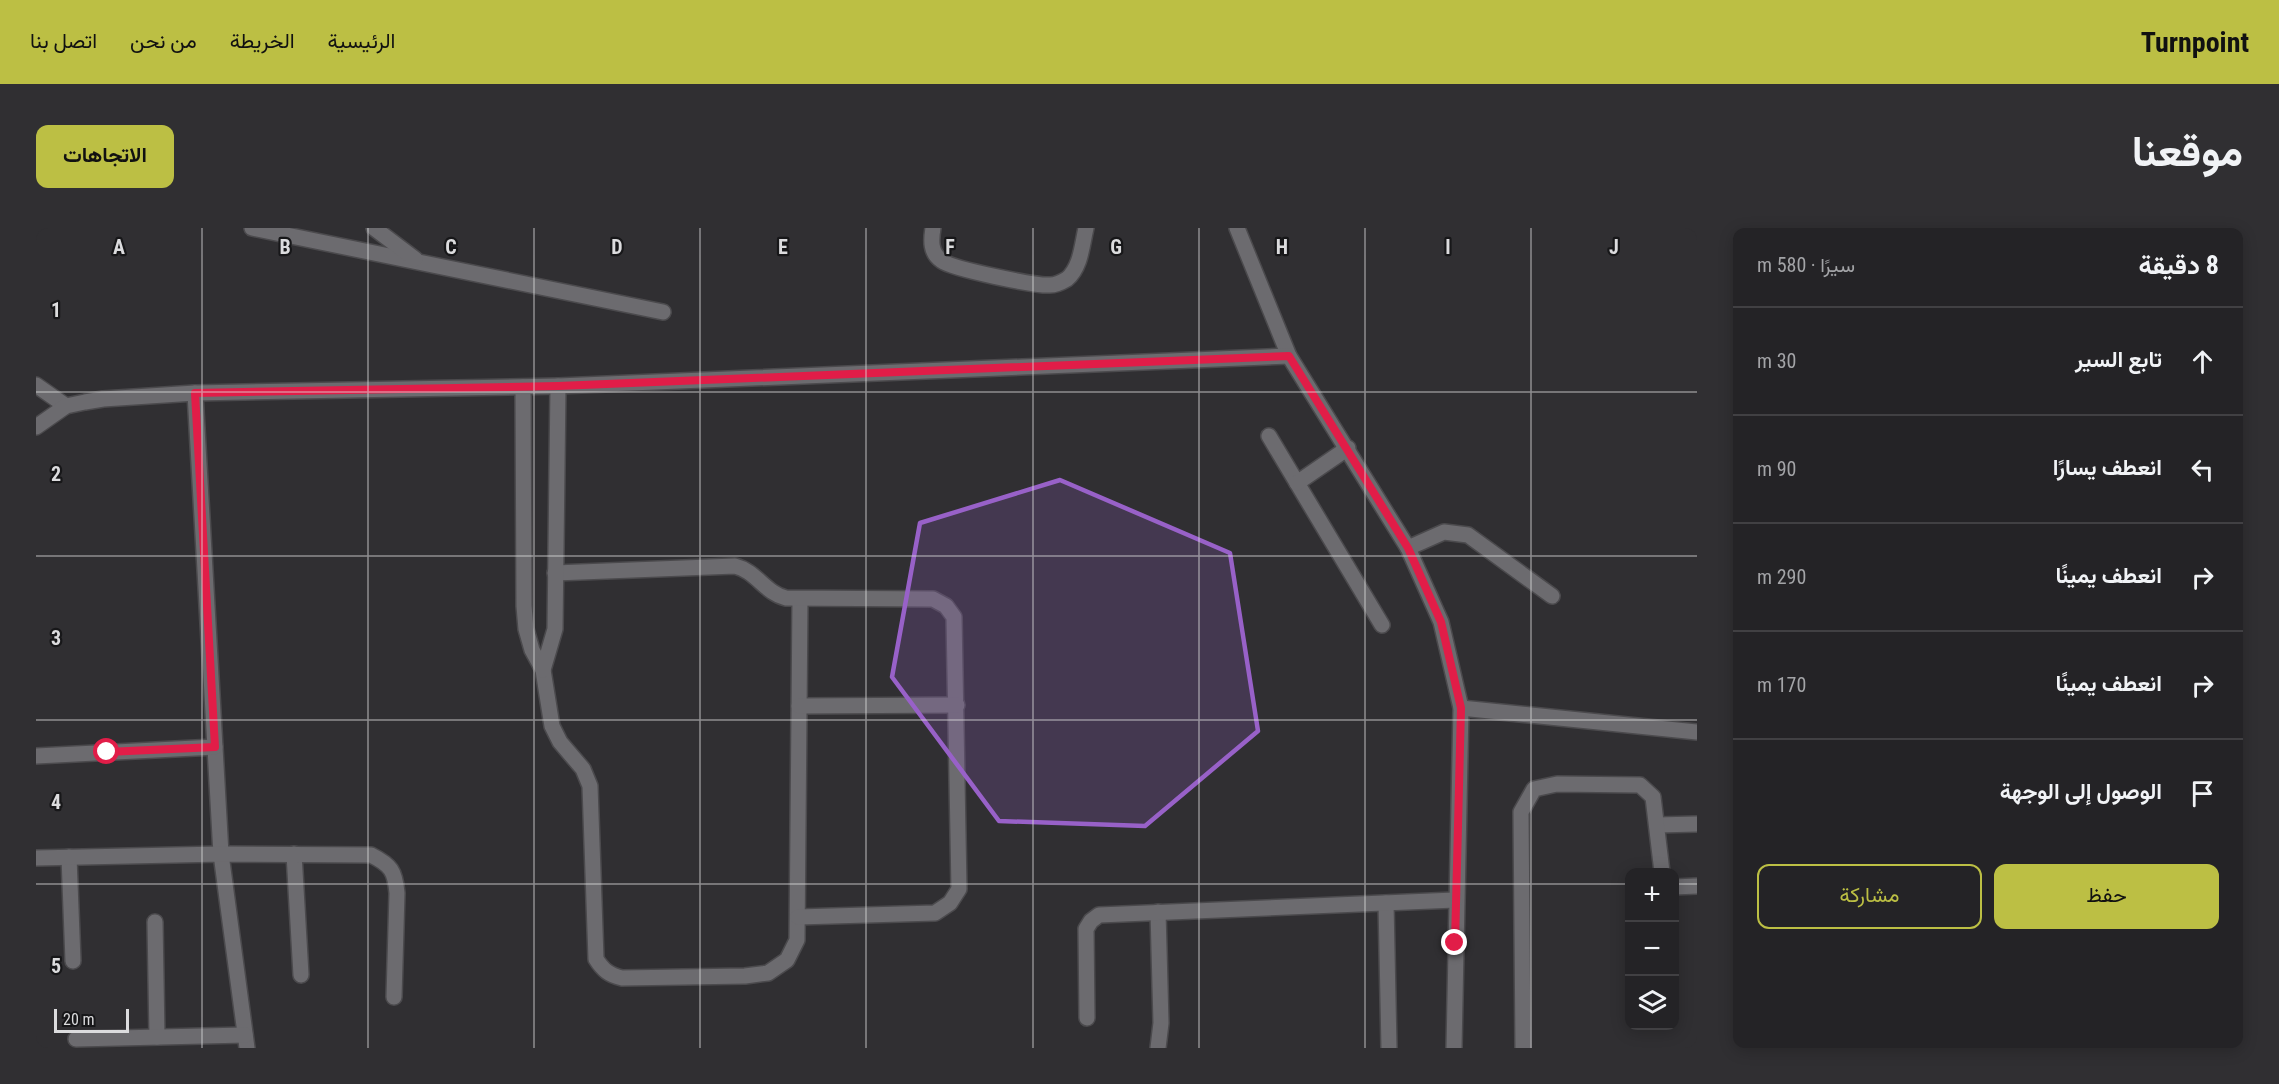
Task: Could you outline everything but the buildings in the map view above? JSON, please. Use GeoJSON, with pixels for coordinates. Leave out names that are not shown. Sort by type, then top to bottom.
{"type":"FeatureCollection","features":[{"type":"Feature","properties":{"kind":"lane"},"geometry":{"type":"LineString","coordinates":[[252,228],[663,312]]}},
{"type":"Feature","properties":{"kind":"lane"},"geometry":{"type":"LineString","coordinates":[[374,228],[417,261]]}},
{"type":"Feature","properties":{"kind":"lane"},"geometry":{"type":"LineString","coordinates":[[933,228],[931,243],[934,253],[942,261],[1038,285],[1052,285],[1066,280],[1075,269],[1086,228]]}},
{"type":"Feature","properties":{"kind":"lane"},"geometry":{"type":"LineString","coordinates":[[1237,228],[1289,356],[1408,548],[1441,622],[1461,708],[1455,900],[1454,1048]]}},
{"type":"Feature","properties":{"kind":"lane"},"geometry":{"type":"LineString","coordinates":[[36,427],[66,406],[103,399],[195,393],[558,386],[1289,356]]}},
{"type":"Feature","properties":{"kind":"lane"},"geometry":{"type":"LineString","coordinates":[[36,385],[66,406]]}},
{"type":"Feature","properties":{"kind":"lane"},"geometry":{"type":"LineString","coordinates":[[543,670],[555,629],[558,386]]}},
{"type":"Feature","properties":{"kind":"lane"},"geometry":{"type":"LineString","coordinates":[[523,387],[526,629],[532,650],[543,670],[552,726],[560,742],[583,769],[590,786],[596,959],[602,969],[611,975],[622,978],[745,976],[768,973],[787,960],[797,940],[798,916],[800,599]]}},
{"type":"Feature","properties":{"kind":"lane"},"geometry":{"type":"LineString","coordinates":[[76,1039],[157,1037],[246,1041],[221,854],[195,393]]}},
{"type":"Feature","properties":{"kind":"lane"},"geometry":{"type":"LineString","coordinates":[[1269,436],[1382,625]]}},
{"type":"Feature","properties":{"kind":"lane"},"geometry":{"type":"LineString","coordinates":[[1297,483],[1348,448]]}},
{"type":"Feature","properties":{"kind":"lane"},"geometry":{"type":"LineString","coordinates":[[1408,548],[1444,532],[1468,536],[1552,596]]}},
{"type":"Feature","properties":{"kind":"lane"},"geometry":{"type":"LineString","coordinates":[[555,573],[735,566],[745,568],[778,596],[800,599],[933,599],[946,606],[954,617],[959,889],[950,903],[935,913],[798,916]]}},
{"type":"Feature","properties":{"kind":"lane"},"geometry":{"type":"LineString","coordinates":[[799,706],[957,705]]}},
{"type":"Feature","properties":{"kind":"lane"},"geometry":{"type":"LineString","coordinates":[[1461,708],[1697,732]]}},
{"type":"Feature","properties":{"kind":"lane"},"geometry":{"type":"LineString","coordinates":[[36,756],[215,747]]}},
{"type":"Feature","properties":{"kind":"lane"},"geometry":{"type":"LineString","coordinates":[[1523,1048],[1521,812],[1533,789],[1557,784],[1640,785],[1653,797],[1661,868]]}},
{"type":"Feature","properties":{"kind":"lane"},"geometry":{"type":"LineString","coordinates":[[1657,825],[1697,824]]}},
{"type":"Feature","properties":{"kind":"lane"},"geometry":{"type":"LineString","coordinates":[[36,858],[221,854],[371,855],[386,863],[396,876],[394,997]]}},
{"type":"Feature","properties":{"kind":"lane"},"geometry":{"type":"LineString","coordinates":[[294,854],[301,975]]}},
{"type":"Feature","properties":{"kind":"lane"},"geometry":{"type":"LineString","coordinates":[[69,857],[73,961]]}},
{"type":"Feature","properties":{"kind":"lane"},"geometry":{"type":"LineString","coordinates":[[1679,887],[1697,886]]}},
{"type":"Feature","properties":{"kind":"lane"},"geometry":{"type":"LineString","coordinates":[[1086,1018],[1086,929],[1099,915],[1455,900]]}},
{"type":"Feature","properties":{"kind":"lane"},"geometry":{"type":"LineString","coordinates":[[1386,903],[1389,1048]]}},
{"type":"Feature","properties":{"kind":"lane"},"geometry":{"type":"LineString","coordinates":[[1158,912],[1161,1023],[1158,1048]]}},
{"type":"Feature","properties":{"kind":"lane"},"geometry":{"type":"LineString","coordinates":[[155,922],[157,1037]]}},
{"type":"Feature","properties":{"kind":"highlighted area"},"geometry":{"type":"Polygon","coordinates":[[[1060,480],[1230,553],[1258,731],[1145,826],[999,821],[892,677],[920,523],[1060,480]]]}},
{"type":"Feature","properties":{"kind":"route"},"geometry":{"type":"LineString","coordinates":[[107,752],[215,747],[195,393],[558,386],[1289,356],[1408,548],[1441,622],[1461,708],[1455,943]]}}]}
